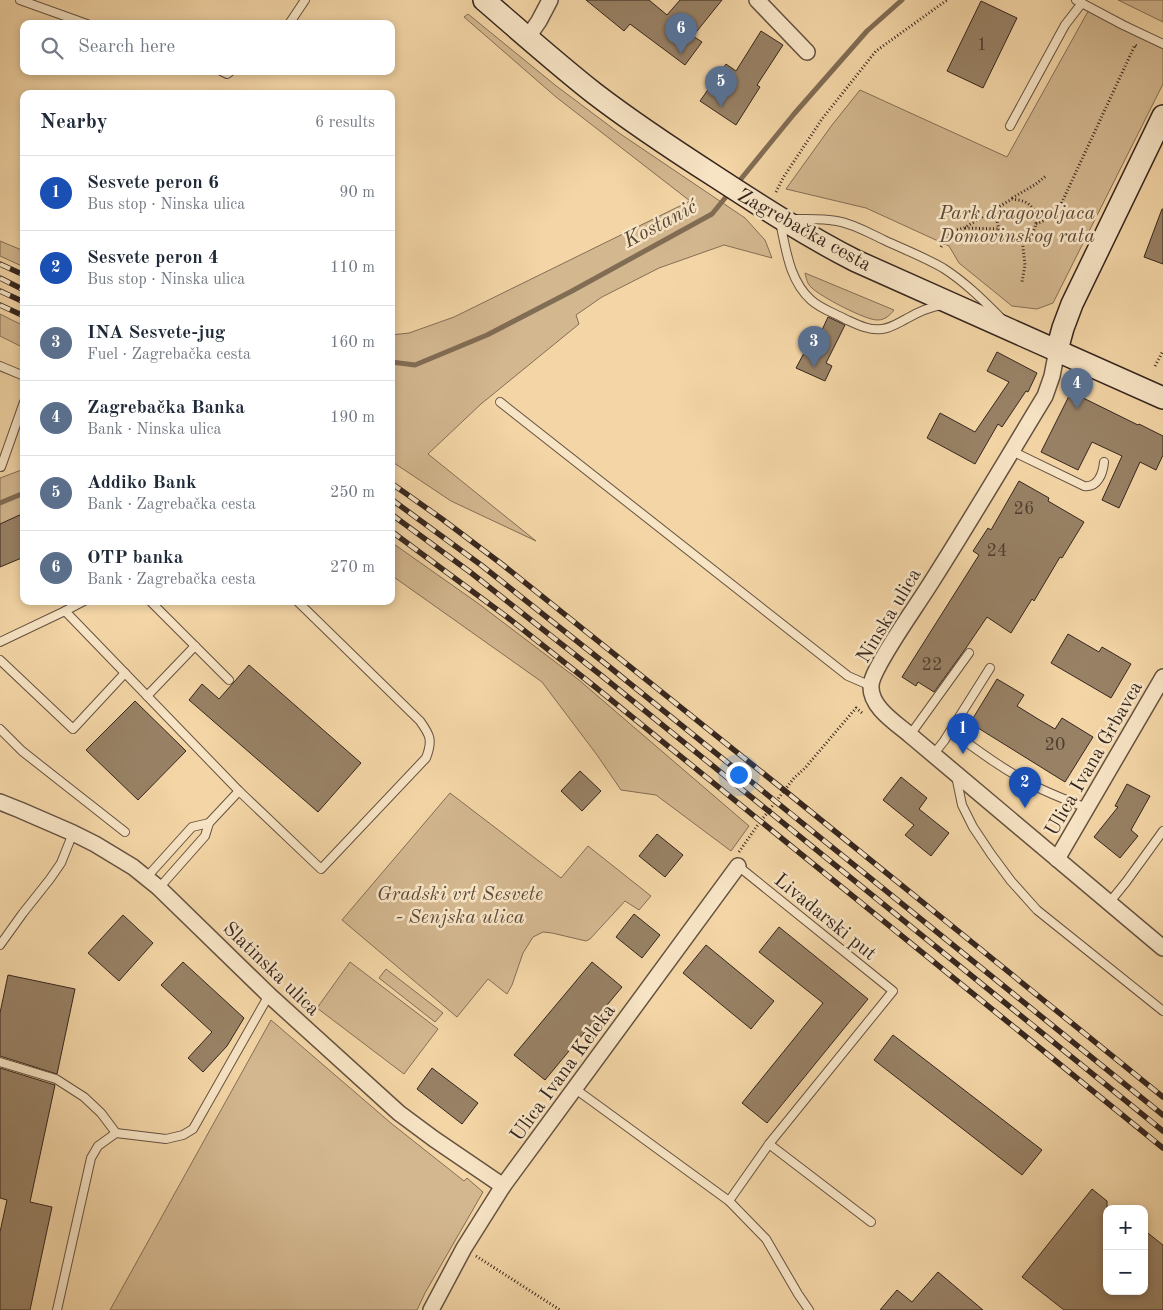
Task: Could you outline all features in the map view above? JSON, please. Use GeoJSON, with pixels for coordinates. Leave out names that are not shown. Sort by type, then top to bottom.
{"type":"FeatureCollection","features":[{"type":"Feature","properties":{"kind":"main road","name":"Zagrebačka cesta"},"geometry":{"type":"LineString","coordinates":[[484,0],[593,92],[635,124],[779,218],[856,261],[1163,398]]}},
{"type":"Feature","properties":{"kind":"main road"},"geometry":{"type":"LineString","coordinates":[[1057,350],[1072,304],[1163,116]]}},
{"type":"Feature","properties":{"kind":"street"},"geometry":{"type":"LineString","coordinates":[[528,37],[550,0]]}},
{"type":"Feature","properties":{"kind":"street"},"geometry":{"type":"LineString","coordinates":[[757,0],[807,52]]}},
{"type":"Feature","properties":{"kind":"street","name":"Ninska ulica"},"geometry":{"type":"LineString","coordinates":[[1057,350],[1047,391],[934,578],[883,657],[872,679],[872,695],[885,713],[933,755],[1163,948]]}},
{"type":"Feature","properties":{"kind":"street","name":"Ulica Ivana Grbavca"},"geometry":{"type":"LineString","coordinates":[[1057,859],[1163,677]]}},
{"type":"Feature","properties":{"kind":"street","name":"Slatinska ulica"},"geometry":{"type":"LineString","coordinates":[[0,802],[73,833],[118,857],[146,878],[159,888],[269,995],[399,1113],[503,1186]]}},
{"type":"Feature","properties":{"kind":"street","name":"Ulica Ivana Keleka"},"geometry":{"type":"LineString","coordinates":[[431,1310],[464,1248],[503,1186],[738,860]]}},
{"type":"Feature","properties":{"kind":"lane"},"geometry":{"type":"LineString","coordinates":[[20,0],[76,20]]}},
{"type":"Feature","properties":{"kind":"lane"},"geometry":{"type":"LineString","coordinates":[[292,20],[304,0]]}},
{"type":"Feature","properties":{"kind":"lane"},"geometry":{"type":"LineString","coordinates":[[1010,126],[1079,2],[1163,44]]}},
{"type":"Feature","properties":{"kind":"lane"},"geometry":{"type":"LineString","coordinates":[[952,303],[928,308],[891,327],[880,330],[865,328],[826,310],[812,300],[801,288],[794,275],[789,263],[779,218],[820,219],[840,222],[858,228],[910,252],[942,268],[962,282],[1015,332]]}},
{"type":"Feature","properties":{"kind":"lane"},"geometry":{"type":"LineString","coordinates":[[0,366],[20,374]]}},
{"type":"Feature","properties":{"kind":"lane"},"geometry":{"type":"LineString","coordinates":[[500,402],[842,672],[871,686]]}},
{"type":"Feature","properties":{"kind":"lane"},"geometry":{"type":"LineString","coordinates":[[0,468],[20,413]]}},
{"type":"Feature","properties":{"kind":"lane"},"geometry":{"type":"LineString","coordinates":[[1012,451],[1084,486],[1090,487],[1095,485],[1099,479],[1104,462]]}},
{"type":"Feature","properties":{"kind":"lane"},"geometry":{"type":"LineString","coordinates":[[0,642],[76,605]]}},
{"type":"Feature","properties":{"kind":"lane"},"geometry":{"type":"LineString","coordinates":[[154,605],[230,680]]}},
{"type":"Feature","properties":{"kind":"lane"},"geometry":{"type":"LineString","coordinates":[[65,611],[240,791],[321,869],[426,758],[430,747],[430,734],[420,721],[301,605]]}},
{"type":"Feature","properties":{"kind":"lane"},"geometry":{"type":"LineString","coordinates":[[147,696],[195,646]]}},
{"type":"Feature","properties":{"kind":"lane"},"geometry":{"type":"LineString","coordinates":[[910,735],[969,653]]}},
{"type":"Feature","properties":{"kind":"lane"},"geometry":{"type":"LineString","coordinates":[[0,660],[73,729],[125,673]]}},
{"type":"Feature","properties":{"kind":"lane"},"geometry":{"type":"LineString","coordinates":[[933,755],[951,731],[990,668]]}},
{"type":"Feature","properties":{"kind":"lane"},"geometry":{"type":"LineString","coordinates":[[0,729],[22,751],[125,832]]}},
{"type":"Feature","properties":{"kind":"lane"},"geometry":{"type":"LineString","coordinates":[[951,731],[980,753],[1031,784],[1087,808]]}},
{"type":"Feature","properties":{"kind":"lane"},"geometry":{"type":"LineString","coordinates":[[956,774],[962,805],[973,827],[1011,882],[1037,910],[1163,1011]]}},
{"type":"Feature","properties":{"kind":"lane"},"geometry":{"type":"LineString","coordinates":[[159,888],[206,836],[210,822],[240,791]]}},
{"type":"Feature","properties":{"kind":"lane"},"geometry":{"type":"LineString","coordinates":[[146,878],[192,827],[210,822]]}},
{"type":"Feature","properties":{"kind":"lane"},"geometry":{"type":"LineString","coordinates":[[1109,903],[1163,831]]}},
{"type":"Feature","properties":{"kind":"lane"},"geometry":{"type":"LineString","coordinates":[[0,945],[61,863],[73,833]]}},
{"type":"Feature","properties":{"kind":"lane","name":"Livadarski put"},"geometry":{"type":"LineString","coordinates":[[738,860],[893,991],[769,1144]]}},
{"type":"Feature","properties":{"kind":"lane"},"geometry":{"type":"LineString","coordinates":[[57,1310],[91,1158],[98,1146],[116,1133],[166,1139],[183,1136],[193,1128],[269,995]]}},
{"type":"Feature","properties":{"kind":"lane"},"geometry":{"type":"LineString","coordinates":[[0,1062],[56,1079],[84,1098],[101,1113],[116,1133]]}},
{"type":"Feature","properties":{"kind":"lane"},"geometry":{"type":"LineString","coordinates":[[574,1088],[729,1201],[766,1238],[798,1294],[810,1310]]}},
{"type":"Feature","properties":{"kind":"lane"},"geometry":{"type":"LineString","coordinates":[[729,1201],[769,1144],[871,1222]]}},
{"type":"Feature","properties":{"kind":"path"},"geometry":{"type":"LineString","coordinates":[[776,192],[782,178],[822,119],[876,51],[947,0]]}},
{"type":"Feature","properties":{"kind":"path"},"geometry":{"type":"LineString","coordinates":[[1056,215],[1136,46],[1144,50]]}},
{"type":"Feature","properties":{"kind":"path"},"geometry":{"type":"LineString","coordinates":[[964,228],[1047,176]]}},
{"type":"Feature","properties":{"kind":"path"},"geometry":{"type":"LineString","coordinates":[[1000,206],[997,219],[999,229],[1003,235],[1015,240],[1027,237],[1031,234],[1036,224],[1035,212],[1032,207],[1022,201],[1012,199]]}},
{"type":"Feature","properties":{"kind":"path"},"geometry":{"type":"LineString","coordinates":[[1036,224],[1056,215],[1094,218]]}},
{"type":"Feature","properties":{"kind":"path"},"geometry":{"type":"LineString","coordinates":[[941,247],[952,231],[964,228],[999,229]]}},
{"type":"Feature","properties":{"kind":"path"},"geometry":{"type":"LineString","coordinates":[[1022,239],[1025,264],[1022,282]]}},
{"type":"Feature","properties":{"kind":"path"},"geometry":{"type":"LineString","coordinates":[[1156,366],[1163,351]]}},
{"type":"Feature","properties":{"kind":"path"},"geometry":{"type":"LineString","coordinates":[[738,860],[757,826],[794,778],[805,768],[856,708],[863,713]]}},
{"type":"Feature","properties":{"kind":"path"},"geometry":{"type":"LineString","coordinates":[[471,1252],[560,1310]]}},
{"type":"Feature","properties":{"kind":"green space"},"geometry":{"type":"Polygon","coordinates":[[[1118,0],[1163,0],[1163,22],[1118,0]]]}},
{"type":"Feature","properties":{"kind":"green space","name":"Park dragovoljaca Domovinskog rata"},"geometry":{"type":"Polygon","coordinates":[[[1091,6],[1163,44],[1163,84],[1053,303],[1037,309],[1012,306],[959,263],[949,246],[866,208],[786,189],[860,90],[1007,157],[1091,6]]]}},
{"type":"Feature","properties":{"kind":"green space"},"geometry":{"type":"Polygon","coordinates":[[[468,14],[555,85],[619,133],[745,218],[765,240],[772,258],[724,245],[659,268],[602,297],[576,315],[579,324],[481,404],[428,454],[536,541],[451,501],[395,464],[395,335],[409,333],[454,317],[690,201],[556,97],[464,17],[468,14]]]}},
{"type":"Feature","properties":{"kind":"green space"},"geometry":{"type":"Polygon","coordinates":[[[0,241],[20,249],[20,265],[0,256],[0,241]]]}},
{"type":"Feature","properties":{"kind":"green space"},"geometry":{"type":"Polygon","coordinates":[[[805,273],[894,310],[881,320],[864,317],[816,291],[809,284],[805,273]]]}},
{"type":"Feature","properties":{"kind":"green space"},"geometry":{"type":"Polygon","coordinates":[[[0,314],[20,324],[20,346],[0,336],[0,314]]]}},
{"type":"Feature","properties":{"kind":"green space"},"geometry":{"type":"Polygon","coordinates":[[[20,470],[20,516],[0,525],[0,478],[20,470]]]}},
{"type":"Feature","properties":{"kind":"green space"},"geometry":{"type":"Polygon","coordinates":[[[395,545],[479,604],[579,680],[749,826],[731,851],[656,795],[621,790],[542,682],[395,578],[395,545]]]}},
{"type":"Feature","properties":{"kind":"green space","name":"Gradski vrt Sesvete - Senjska ulica"},"geometry":{"type":"Polygon","coordinates":[[[450,793],[561,878],[588,846],[651,896],[639,910],[625,901],[586,941],[543,932],[533,937],[523,953],[507,994],[488,979],[457,1017],[342,920],[450,793]]]}},
{"type":"Feature","properties":{"kind":"green space"},"geometry":{"type":"Polygon","coordinates":[[[350,962],[438,1029],[404,1074],[317,1008],[350,962]]]}},
{"type":"Feature","properties":{"kind":"green space"},"geometry":{"type":"Polygon","coordinates":[[[386,969],[443,1013],[435,1022],[379,978],[386,969]]]}},
{"type":"Feature","properties":{"kind":"green space"},"geometry":{"type":"Polygon","coordinates":[[[271,1020],[392,1124],[464,1181],[467,1178],[483,1192],[417,1310],[110,1310],[271,1020]]]}},
{"type":"Feature","properties":{"kind":"building"},"geometry":{"type":"Polygon","coordinates":[[[586,0],[649,0],[667,15],[680,0],[722,0],[693,36],[702,42],[685,65],[630,24],[624,31],[586,0]]]}},
{"type":"Feature","properties":{"kind":"building"},"geometry":{"type":"Polygon","coordinates":[[[981,1],[1017,18],[983,88],[947,71],[981,1]]]}},
{"type":"Feature","properties":{"kind":"building"},"geometry":{"type":"Polygon","coordinates":[[[761,31],[783,45],[757,85],[760,87],[736,125],[700,101],[726,64],[736,71],[761,31]]]}},
{"type":"Feature","properties":{"kind":"building"},"geometry":{"type":"Polygon","coordinates":[[[1163,209],[1163,264],[1144,257],[1163,209]]]}},
{"type":"Feature","properties":{"kind":"building"},"geometry":{"type":"Polygon","coordinates":[[[828,317],[845,325],[826,363],[832,366],[825,381],[796,368],[804,353],[810,356],[828,317]]]}},
{"type":"Feature","properties":{"kind":"building"},"geometry":{"type":"Polygon","coordinates":[[[997,352],[1037,373],[1028,392],[1026,391],[1002,427],[998,424],[975,464],[927,438],[940,413],[975,432],[1009,382],[987,371],[997,352]]]}},
{"type":"Feature","properties":{"kind":"building"},"geometry":{"type":"Polygon","coordinates":[[[1071,392],[1163,436],[1163,455],[1156,470],[1140,462],[1119,508],[1102,500],[1122,456],[1092,442],[1078,470],[1041,452],[1071,392]]]}},
{"type":"Feature","properties":{"kind":"building"},"geometry":{"type":"Polygon","coordinates":[[[1019,481],[1049,498],[1048,501],[1084,522],[1062,558],[1060,557],[1034,601],[1032,599],[1011,633],[987,617],[934,692],[918,682],[916,686],[902,677],[979,555],[973,551],[988,528],[991,530],[1019,481]]]}},
{"type":"Feature","properties":{"kind":"building"},"geometry":{"type":"Polygon","coordinates":[[[20,515],[20,559],[0,567],[0,524],[20,515]]]}},
{"type":"Feature","properties":{"kind":"building"},"geometry":{"type":"Polygon","coordinates":[[[1068,634],[1099,652],[1102,647],[1131,664],[1111,698],[1051,663],[1068,634]]]}},
{"type":"Feature","properties":{"kind":"building"},"geometry":{"type":"Polygon","coordinates":[[[249,665],[361,763],[318,812],[189,700],[202,684],[219,699],[249,665]]]}},
{"type":"Feature","properties":{"kind":"building"},"geometry":{"type":"Polygon","coordinates":[[[997,679],[1024,695],[1017,706],[1038,719],[1055,729],[1062,718],[1093,737],[1065,782],[970,723],[997,679]]]}},
{"type":"Feature","properties":{"kind":"building"},"geometry":{"type":"Polygon","coordinates":[[[135,701],[186,751],[138,800],[86,750],[135,701]]]}},
{"type":"Feature","properties":{"kind":"building"},"geometry":{"type":"Polygon","coordinates":[[[580,771],[601,791],[582,811],[561,791],[580,771]]]}},
{"type":"Feature","properties":{"kind":"building"},"geometry":{"type":"Polygon","coordinates":[[[901,777],[927,798],[919,809],[949,833],[931,856],[905,835],[914,825],[883,800],[901,777]]]}},
{"type":"Feature","properties":{"kind":"building"},"geometry":{"type":"Polygon","coordinates":[[[1127,784],[1150,796],[1131,830],[1138,836],[1120,858],[1094,837],[1118,807],[1115,806],[1127,784]]]}},
{"type":"Feature","properties":{"kind":"building"},"geometry":{"type":"Polygon","coordinates":[[[657,834],[683,855],[665,877],[639,856],[657,834]]]}},
{"type":"Feature","properties":{"kind":"building"},"geometry":{"type":"Polygon","coordinates":[[[634,914],[660,935],[642,958],[616,937],[634,914]]]}},
{"type":"Feature","properties":{"kind":"building"},"geometry":{"type":"Polygon","coordinates":[[[123,915],[153,943],[119,981],[88,953],[123,915]]]}},
{"type":"Feature","properties":{"kind":"building"},"geometry":{"type":"Polygon","coordinates":[[[779,927],[868,999],[767,1123],[742,1103],[823,1003],[759,952],[779,927]]]}},
{"type":"Feature","properties":{"kind":"building"},"geometry":{"type":"Polygon","coordinates":[[[706,945],[774,1001],[751,1029],[683,973],[706,945]]]}},
{"type":"Feature","properties":{"kind":"building"},"geometry":{"type":"Polygon","coordinates":[[[183,962],[244,1018],[227,1046],[203,1072],[188,1058],[212,1032],[161,985],[183,962]]]}},
{"type":"Feature","properties":{"kind":"building"},"geometry":{"type":"Polygon","coordinates":[[[592,962],[622,987],[545,1080],[514,1055],[592,962]]]}},
{"type":"Feature","properties":{"kind":"building"},"geometry":{"type":"Polygon","coordinates":[[[8,975],[75,989],[57,1074],[0,1056],[0,1013],[8,975]]]}},
{"type":"Feature","properties":{"kind":"building"},"geometry":{"type":"Polygon","coordinates":[[[893,1035],[1042,1150],[1022,1175],[874,1060],[893,1035]]]}},
{"type":"Feature","properties":{"kind":"building"},"geometry":{"type":"Polygon","coordinates":[[[0,1068],[55,1085],[30,1202],[52,1207],[30,1310],[0,1310],[0,1232],[7,1200],[0,1198],[0,1068]]]}},
{"type":"Feature","properties":{"kind":"building"},"geometry":{"type":"Polygon","coordinates":[[[432,1068],[478,1103],[462,1124],[417,1089],[432,1068]]]}},
{"type":"Feature","properties":{"kind":"building"},"geometry":{"type":"Polygon","coordinates":[[[1092,1189],[1107,1201],[1107,1205],[1103,1205],[1103,1295],[1148,1295],[1148,1233],[1163,1245],[1163,1310],[1064,1310],[1022,1277],[1092,1189]]]}},
{"type":"Feature","properties":{"kind":"building"},"geometry":{"type":"Polygon","coordinates":[[[938,1272],[983,1310],[880,1310],[897,1290],[912,1302],[938,1272]]]}},
{"type":"Feature","properties":{"kind":"waterway","name":"Kostanić"},"geometry":{"type":"LineString","coordinates":[[736,185],[794,114],[867,31],[902,0]]}},
{"type":"Feature","properties":{"kind":"waterway","name":"Kostanić"},"geometry":{"type":"LineString","coordinates":[[395,362],[415,365],[487,335],[572,291],[712,214],[730,192]]}},
{"type":"Feature","properties":{"kind":"waterway","name":"Kostanić"},"geometry":{"type":"LineString","coordinates":[[0,503],[20,495]]}},
{"type":"Feature","properties":{"kind":"railway"},"geometry":{"type":"LineString","coordinates":[[0,264],[20,273]]}},
{"type":"Feature","properties":{"kind":"railway"},"geometry":{"type":"LineString","coordinates":[[0,278],[20,288]]}},
{"type":"Feature","properties":{"kind":"railway"},"geometry":{"type":"LineString","coordinates":[[0,291],[20,300]]}},
{"type":"Feature","properties":{"kind":"railway"},"geometry":{"type":"LineString","coordinates":[[0,305],[20,314]]}},
{"type":"Feature","properties":{"kind":"railway"},"geometry":{"type":"LineString","coordinates":[[395,486],[503,565],[1163,1097]]}},
{"type":"Feature","properties":{"kind":"railway"},"geometry":{"type":"LineString","coordinates":[[395,502],[481,565],[607,665],[1163,1115]]}},
{"type":"Feature","properties":{"kind":"railway"},"geometry":{"type":"LineString","coordinates":[[395,517],[470,572],[602,676],[1163,1131]]}},
{"type":"Feature","properties":{"kind":"railway"},"geometry":{"type":"LineString","coordinates":[[395,534],[507,617],[594,686],[1163,1148]]}},
{"type":"Feature","properties":{"kind":"place","name":"OTP banka"},"geometry":{"type":"Point","coordinates":[681,54]}},
{"type":"Feature","properties":{"kind":"place","name":"Addiko Bank"},"geometry":{"type":"Point","coordinates":[721,107]}},
{"type":"Feature","properties":{"kind":"place","name":"INA Sesvete-jug"},"geometry":{"type":"Point","coordinates":[814,367]}},
{"type":"Feature","properties":{"kind":"place","name":"Zagrebačka Banka"},"geometry":{"type":"Point","coordinates":[1077,409]}},
{"type":"Feature","properties":{"kind":"place","name":"Sesvete peron 6"},"geometry":{"type":"Point","coordinates":[963,754]}},
{"type":"Feature","properties":{"kind":"place","name":"Sesvete peron 4"},"geometry":{"type":"Point","coordinates":[1025,808]}}]}
